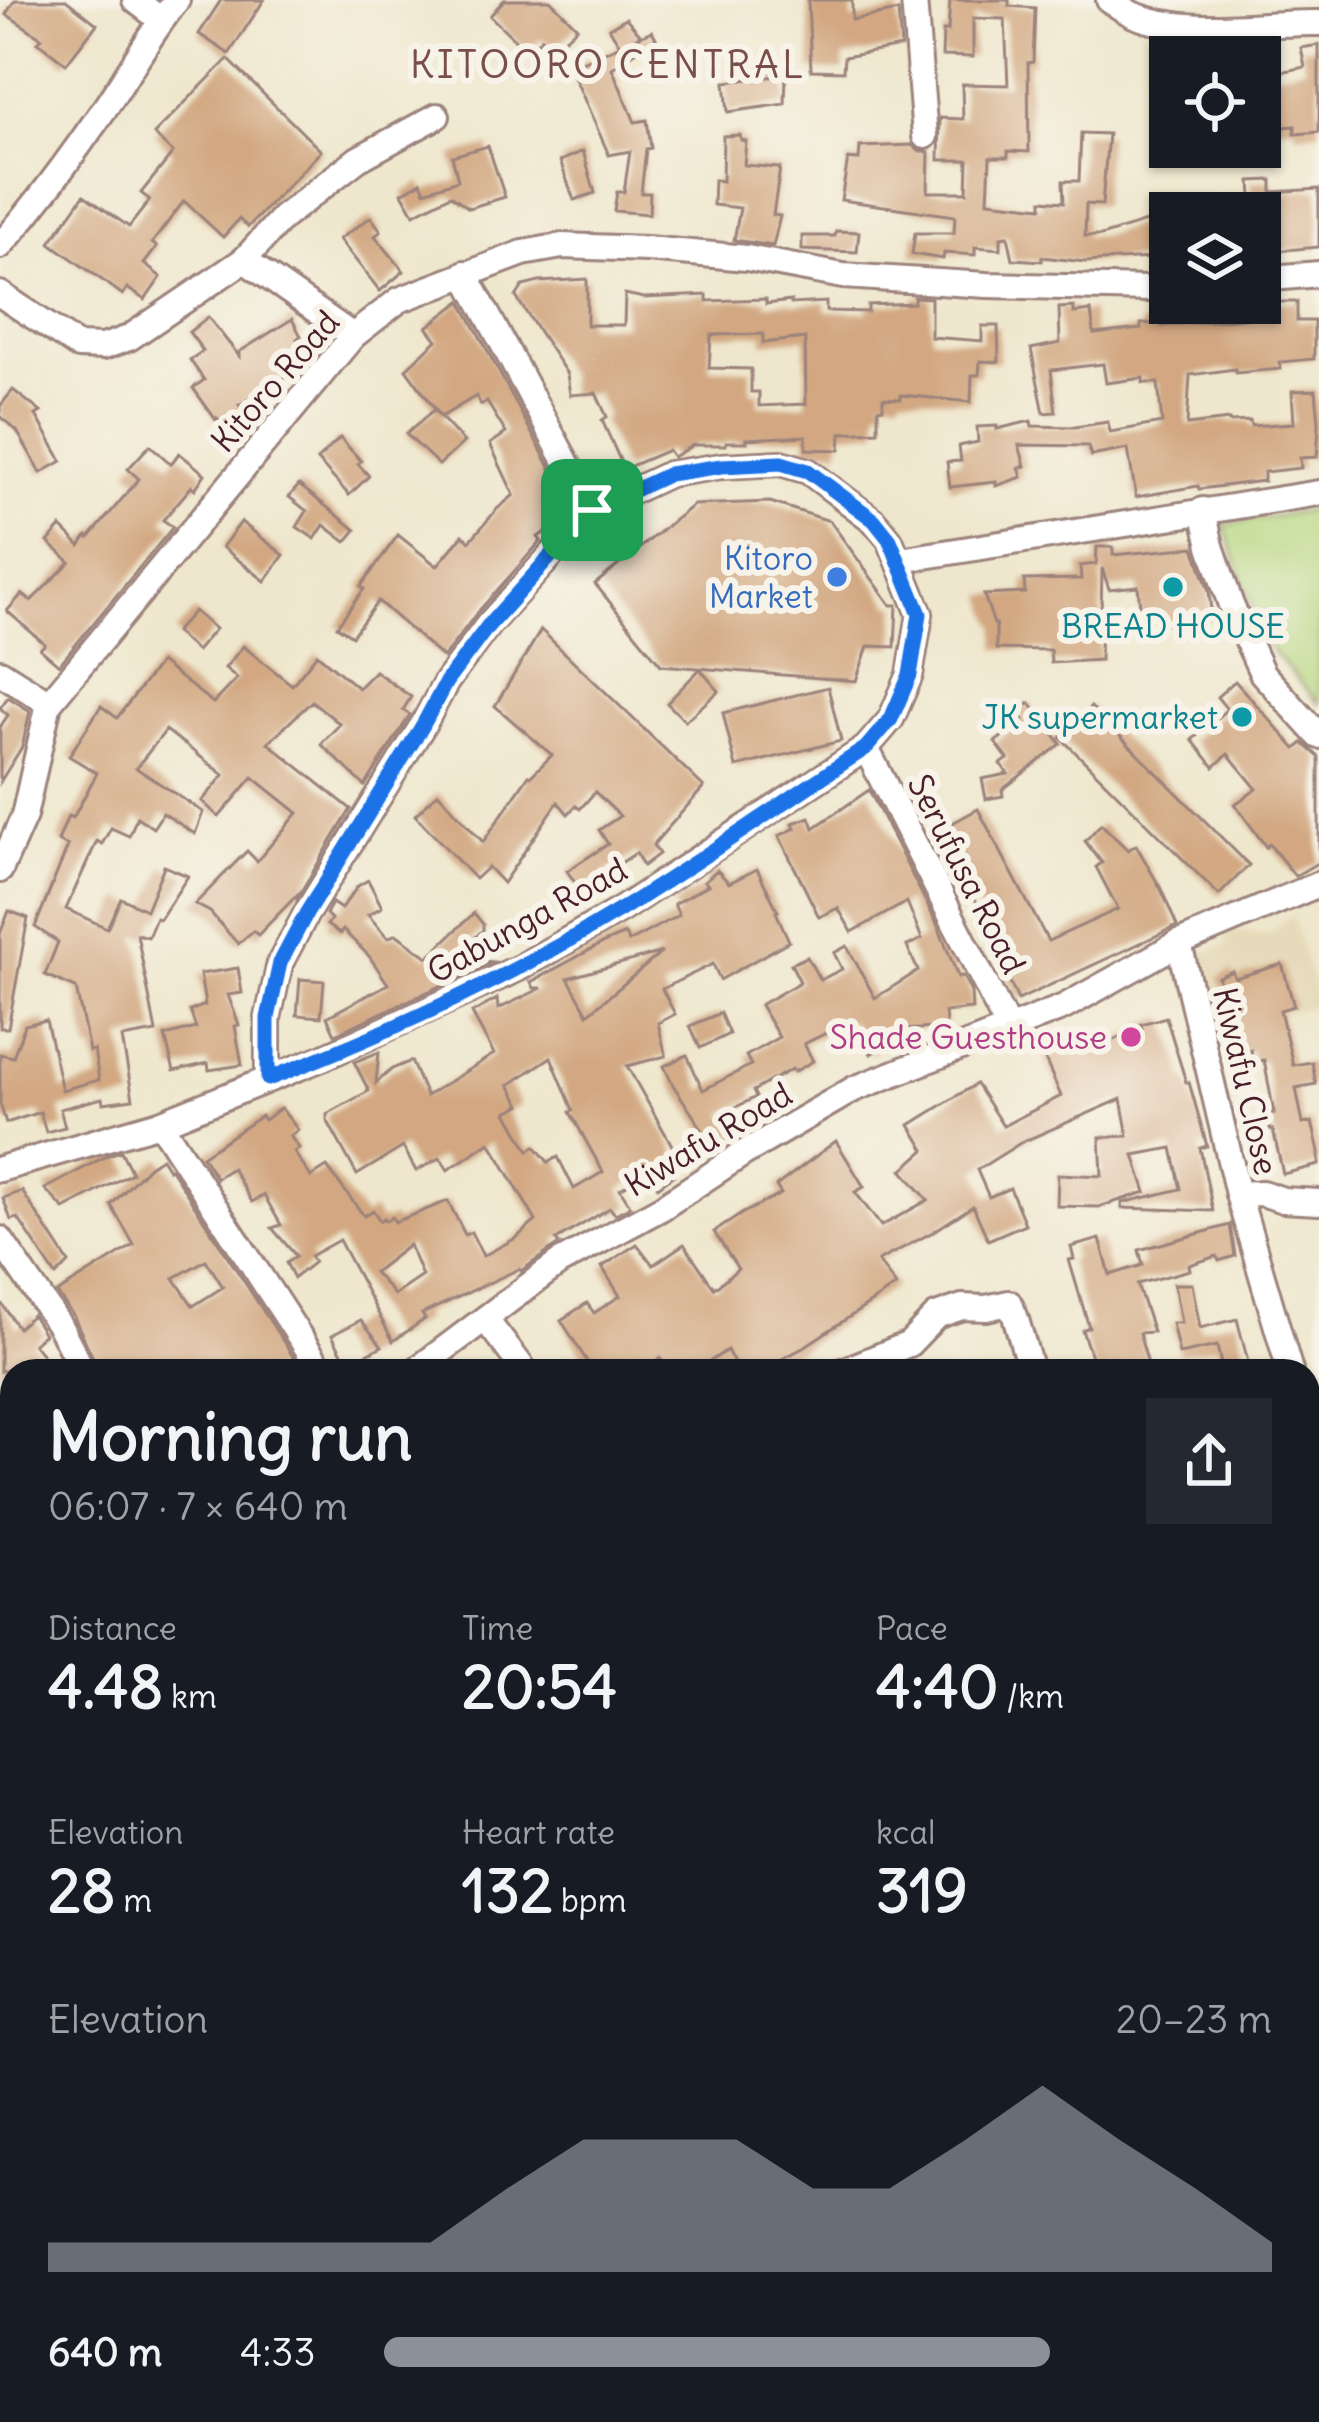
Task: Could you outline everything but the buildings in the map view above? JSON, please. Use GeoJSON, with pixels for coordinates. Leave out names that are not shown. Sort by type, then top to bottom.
{"type":"FeatureCollection","features":[{"type":"Feature","properties":{"kind":"street"},"geometry":{"type":"LineString","coordinates":[[0,246],[50,186],[169,10],[135,0]]}},
{"type":"Feature","properties":{"kind":"street"},"geometry":{"type":"LineString","coordinates":[[914,0],[925,136]]}},
{"type":"Feature","properties":{"kind":"street"},"geometry":{"type":"LineString","coordinates":[[1109,0],[1133,15],[1167,24],[1220,26],[1315,15]]}},
{"type":"Feature","properties":{"kind":"street"},"geometry":{"type":"LineString","coordinates":[[0,294],[78,346],[103,347],[129,338],[244,260],[282,218],[358,159],[437,116]]}},
{"type":"Feature","properties":{"kind":"street","name":"Kitoro Road"},"geometry":{"type":"LineString","coordinates":[[0,870],[24,817],[50,703],[353,335],[399,300],[524,253],[562,246],[747,258],[843,276],[1149,290]]}},
{"type":"Feature","properties":{"kind":"street"},"geometry":{"type":"LineString","coordinates":[[244,260],[353,335]]}},
{"type":"Feature","properties":{"kind":"street"},"geometry":{"type":"LineString","coordinates":[[465,273],[592,510]]}},
{"type":"Feature","properties":{"kind":"street"},"geometry":{"type":"LineString","coordinates":[[1281,277],[1319,274]]}},
{"type":"Feature","properties":{"kind":"street"},"geometry":{"type":"LineString","coordinates":[[268,1079],[268,1018],[280,963],[306,914],[446,682],[503,608],[592,510],[669,474],[781,463],[808,471],[874,520],[900,560],[1319,494]]}},
{"type":"Feature","properties":{"kind":"street"},"geometry":{"type":"LineString","coordinates":[[1203,510],[1231,605],[1262,674],[1319,736]]}},
{"type":"Feature","properties":{"kind":"street","name":"Gabunga Road"},"geometry":{"type":"LineString","coordinates":[[0,1169],[160,1123],[406,1022],[519,968],[622,909],[866,748],[891,719],[910,675],[920,614],[900,560]]}},
{"type":"Feature","properties":{"kind":"street"},"geometry":{"type":"LineString","coordinates":[[0,672],[50,703]]}},
{"type":"Feature","properties":{"kind":"street","name":"Serufusa Road"},"geometry":{"type":"LineString","coordinates":[[866,748],[1009,1030]]}},
{"type":"Feature","properties":{"kind":"street","name":"Kiwafu Road"},"geometry":{"type":"LineString","coordinates":[[431,1359],[560,1263],[661,1208],[854,1089],[1064,1007],[1179,943],[1319,884]]}},
{"type":"Feature","properties":{"kind":"street","name":"Kiwafu Close"},"geometry":{"type":"LineString","coordinates":[[1179,943],[1238,1194],[1286,1359]]}},
{"type":"Feature","properties":{"kind":"street"},"geometry":{"type":"LineString","coordinates":[[160,1123],[314,1359]]}},
{"type":"Feature","properties":{"kind":"street"},"geometry":{"type":"LineString","coordinates":[[1238,1194],[1319,1202]]}},
{"type":"Feature","properties":{"kind":"street"},"geometry":{"type":"LineString","coordinates":[[0,1239],[59,1325],[76,1359]]}},
{"type":"Feature","properties":{"kind":"street"},"geometry":{"type":"LineString","coordinates":[[872,1359],[909,1344],[936,1316],[962,1307],[1009,1303],[1028,1359]]}},
{"type":"Feature","properties":{"kind":"street"},"geometry":{"type":"LineString","coordinates":[[485,1320],[516,1359]]}},
{"type":"Feature","properties":{"kind":"shaded area"},"geometry":{"type":"Polygon","coordinates":[[[1292,915],[1319,1004],[1208,1034],[1189,956],[1227,945],[1222,927],[1269,935],[1292,915]]]}},
{"type":"Feature","properties":{"kind":"green space"},"geometry":{"type":"Polygon","coordinates":[[[1319,508],[1319,704],[1265,643],[1224,525],[1319,508]]]}},
{"type":"Feature","properties":{"kind":"place","name":"Kitoro Market"},"geometry":{"type":"Point","coordinates":[837,577]}},
{"type":"Feature","properties":{"kind":"place","name":"BREAD HOUSE"},"geometry":{"type":"Point","coordinates":[1173,587]}},
{"type":"Feature","properties":{"kind":"place","name":"JK supermarket"},"geometry":{"type":"Point","coordinates":[1242,717]}},
{"type":"Feature","properties":{"kind":"place","name":"Shade Guesthouse"},"geometry":{"type":"Point","coordinates":[1131,1037]}},
{"type":"Feature","properties":{"kind":"district","name":"KITOORO CENTRAL"},"geometry":{"type":"Point","coordinates":[608,64]}},
{"type":"Feature","properties":{"kind":"route"},"geometry":{"type":"LineString","coordinates":[[781,463],[808,471],[874,520],[890,540],[920,614],[910,675],[891,719],[866,748],[622,909],[519,968],[406,1022],[268,1079],[268,1018],[280,963],[306,914],[446,682],[532,574],[592,510],[669,474],[781,463]]}}]}
